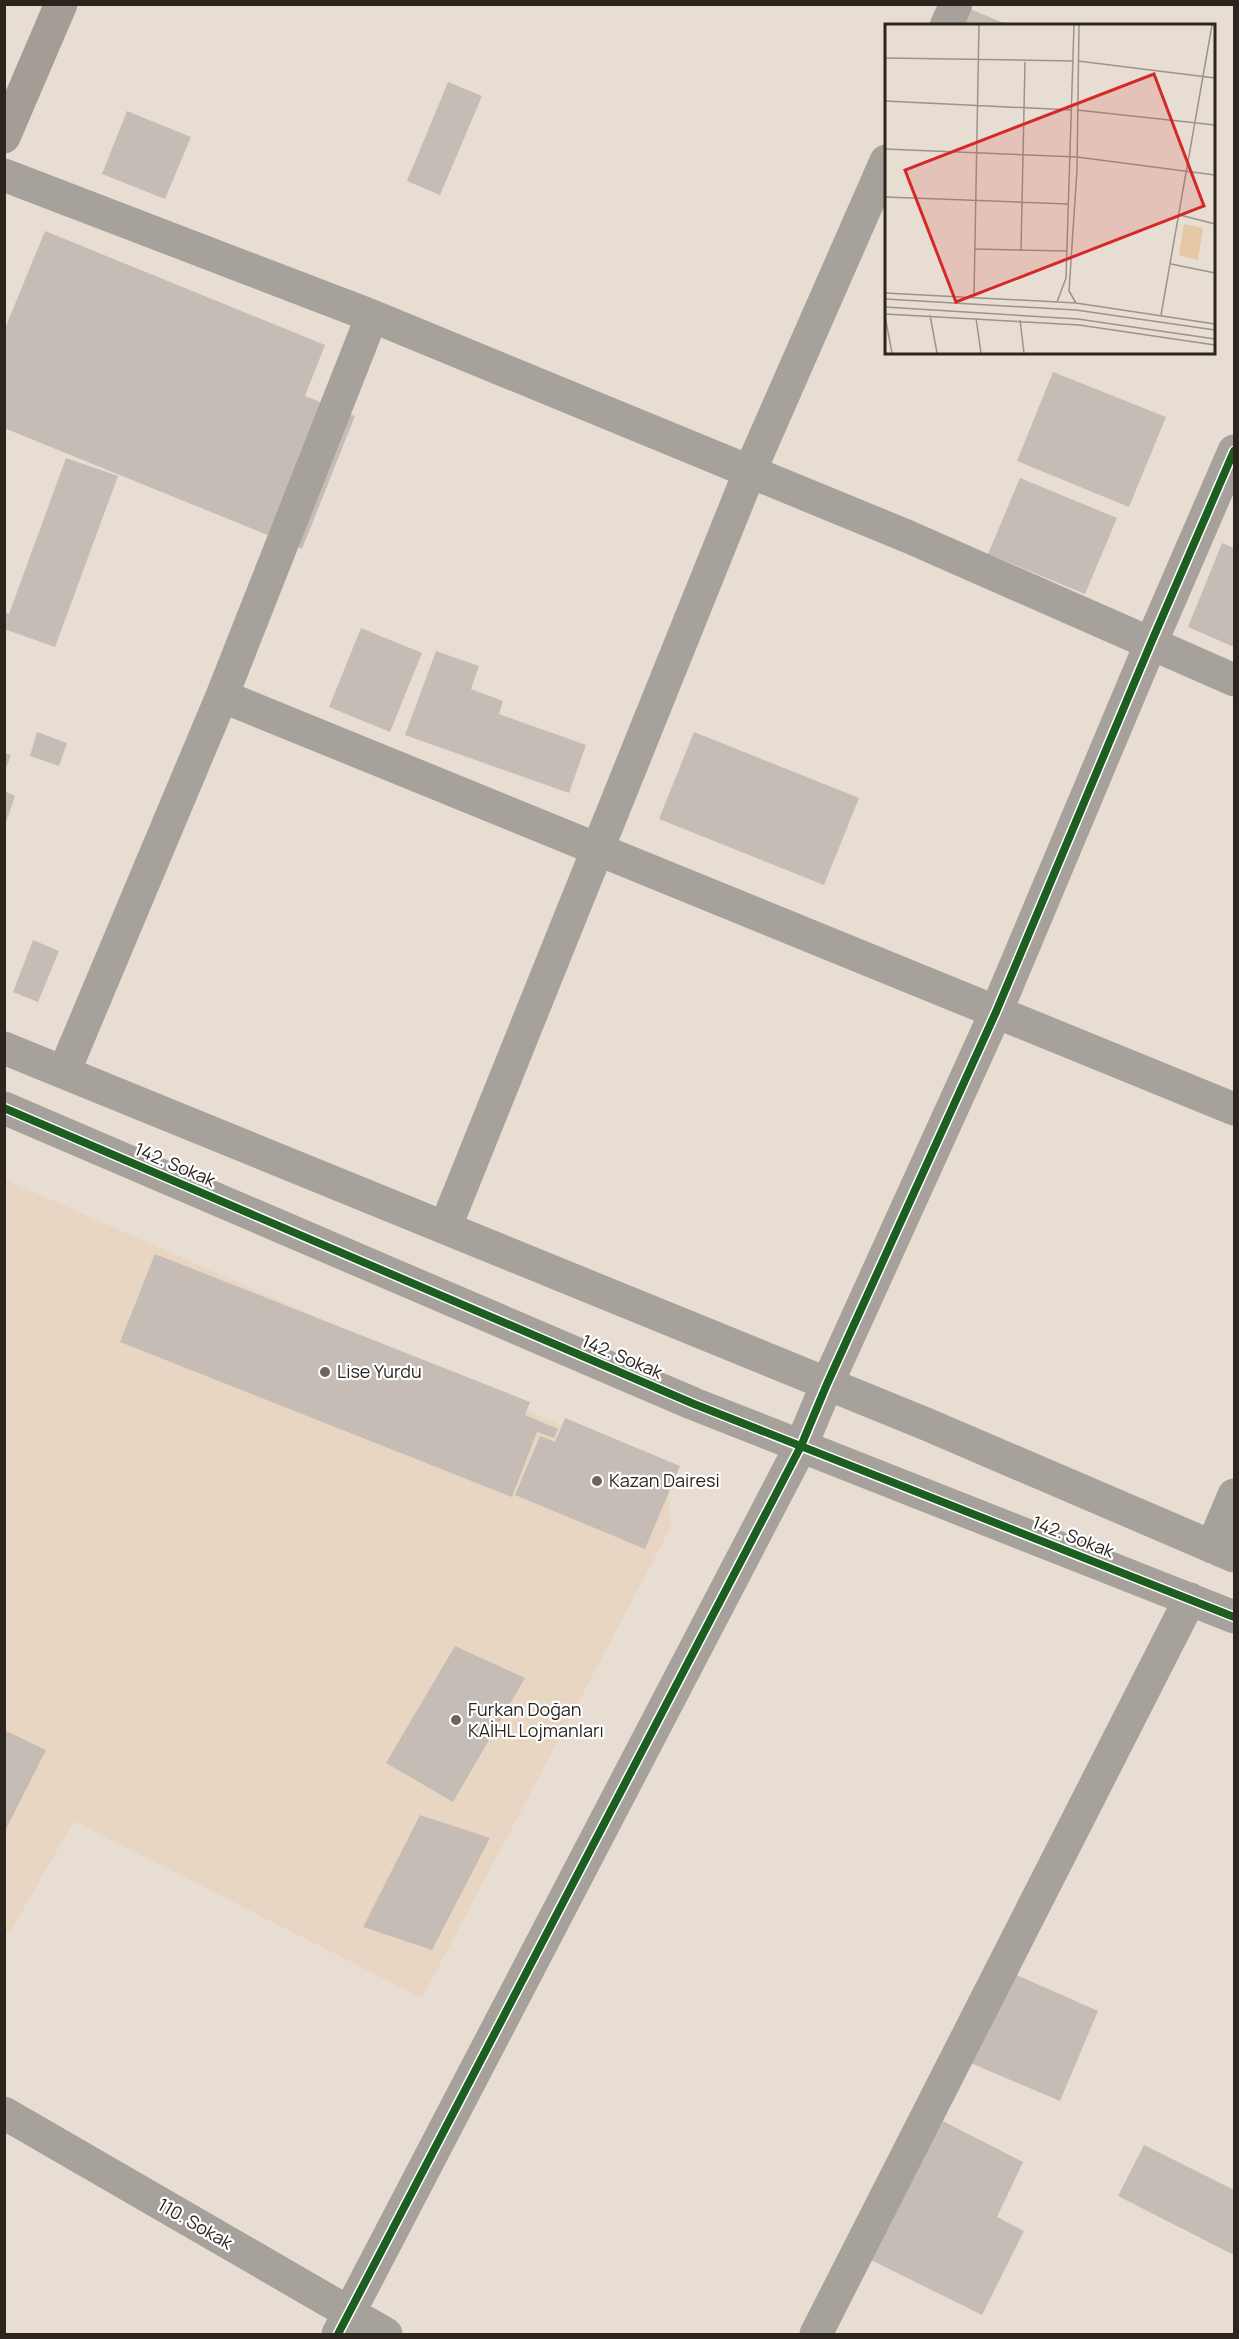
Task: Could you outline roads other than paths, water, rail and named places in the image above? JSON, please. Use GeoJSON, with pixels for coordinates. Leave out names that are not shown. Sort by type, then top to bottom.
{"type":"FeatureCollection","features":[{"type":"Feature","properties":{"kind":"highway"},"geometry":{"type":"LineString","coordinates":[[4,137],[61,4]]}},
{"type":"Feature","properties":{"kind":"street"},"geometry":{"type":"LineString","coordinates":[[947,24],[956,4]]}},
{"type":"Feature","properties":{"kind":"street"},"geometry":{"type":"LineString","coordinates":[[445,1228],[750,471],[885,163]]}},
{"type":"Feature","properties":{"kind":"street"},"geometry":{"type":"LineString","coordinates":[[4,175],[372,316],[750,471],[909,537],[1234,680]]}},
{"type":"Feature","properties":{"kind":"street"},"geometry":{"type":"LineString","coordinates":[[64,1072],[222,696],[372,316]]}},
{"type":"Feature","properties":{"kind":"street"},"geometry":{"type":"LineString","coordinates":[[344,2324],[801,1446],[996,1012],[1234,451]]}},
{"type":"Feature","properties":{"kind":"street"},"geometry":{"type":"LineString","coordinates":[[222,696],[1234,1110]]}},
{"type":"Feature","properties":{"kind":"street"},"geometry":{"type":"LineString","coordinates":[[4,1048],[827,1384],[1223,1551],[1234,1494]]}},
{"type":"Feature","properties":{"kind":"street","name":"142. Sokak"},"geometry":{"type":"LineString","coordinates":[[4,1108],[694,1404],[1234,1617]]}},
{"type":"Feature","properties":{"kind":"street"},"geometry":{"type":"LineString","coordinates":[[816,2334],[1190,1599]]}},
{"type":"Feature","properties":{"kind":"street","name":"110. Sokak"},"geometry":{"type":"LineString","coordinates":[[4,2113],[344,2324],[386,2334]]}},
{"type":"Feature","properties":{"kind":"place","name":"Lise Yurdu"},"geometry":{"type":"Point","coordinates":[325,1372]}},
{"type":"Feature","properties":{"kind":"place","name":"Kazan Dairesi"},"geometry":{"type":"Point","coordinates":[597,1481]}},
{"type":"Feature","properties":{"kind":"place","name":"Furkan Doğan KAİHL Lojmanları"},"geometry":{"type":"Point","coordinates":[456,1720]}}]}
